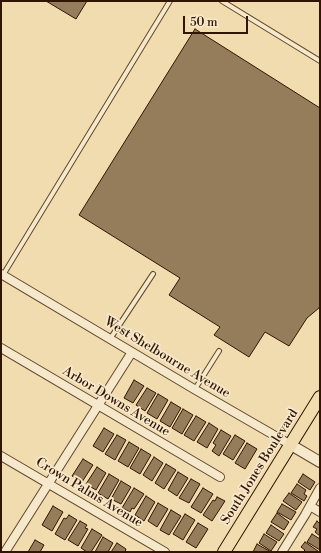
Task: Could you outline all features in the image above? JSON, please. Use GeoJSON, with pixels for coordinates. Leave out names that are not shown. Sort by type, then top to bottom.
{"type":"FeatureCollection","features":[{"type":"Feature","properties":{"kind":"main road","name":"South Jones Boulevard"},"geometry":{"type":"LineString","coordinates":[[224,552],[320,397]]}},
{"type":"Feature","properties":{"kind":"street","name":"West Shelbourne Avenue"},"geometry":{"type":"LineString","coordinates":[[2,275],[320,462]]}},
{"type":"Feature","properties":{"kind":"street","name":"Arbor Downs Avenue"},"geometry":{"type":"LineString","coordinates":[[1,348],[220,477]]}},
{"type":"Feature","properties":{"kind":"street"},"geometry":{"type":"LineString","coordinates":[[5,552],[132,352]]}},
{"type":"Feature","properties":{"kind":"street","name":"Crown Palms Avenue"},"geometry":{"type":"LineString","coordinates":[[1,456],[165,552]]}},
{"type":"Feature","properties":{"kind":"street"},"geometry":{"type":"LineString","coordinates":[[282,552],[320,488]]}},
{"type":"Feature","properties":{"kind":"street"},"geometry":{"type":"LineString","coordinates":[[310,506],[320,512]]}},
{"type":"Feature","properties":{"kind":"lane"},"geometry":{"type":"LineString","coordinates":[[2,275],[170,1]]}},
{"type":"Feature","properties":{"kind":"lane"},"geometry":{"type":"LineString","coordinates":[[222,1],[320,61]]}},
{"type":"Feature","properties":{"kind":"lane"},"geometry":{"type":"LineString","coordinates":[[110,339],[153,274]]}},
{"type":"Feature","properties":{"kind":"lane"},"geometry":{"type":"LineString","coordinates":[[194,389],[219,351]]}},
{"type":"Feature","properties":{"kind":"building"},"geometry":{"type":"Polygon","coordinates":[[[46,1],[87,1],[76,19],[46,1]]]}},
{"type":"Feature","properties":{"kind":"building"},"geometry":{"type":"Polygon","coordinates":[[[195,29],[320,108],[320,306],[307,318],[289,346],[265,332],[249,357],[214,335],[220,327],[169,295],[180,278],[79,215],[195,29]]]}},
{"type":"Feature","properties":{"kind":"building"},"geometry":{"type":"Polygon","coordinates":[[[134,380],[144,386],[133,403],[124,398],[134,380]]]}},
{"type":"Feature","properties":{"kind":"building"},"geometry":{"type":"Polygon","coordinates":[[[147,388],[156,393],[145,411],[136,405],[147,388]]]}},
{"type":"Feature","properties":{"kind":"building"},"geometry":{"type":"Polygon","coordinates":[[[158,394],[168,400],[157,419],[147,413],[158,394]]]}},
{"type":"Feature","properties":{"kind":"building"},"geometry":{"type":"Polygon","coordinates":[[[171,402],[181,408],[170,427],[160,421],[171,402]]]}},
{"type":"Feature","properties":{"kind":"building"},"geometry":{"type":"Polygon","coordinates":[[[183,409],[193,415],[182,434],[172,428],[183,409]]]}},
{"type":"Feature","properties":{"kind":"building"},"geometry":{"type":"Polygon","coordinates":[[[196,416],[206,422],[194,441],[184,435],[196,416]]]}},
{"type":"Feature","properties":{"kind":"building"},"geometry":{"type":"Polygon","coordinates":[[[209,423],[218,429],[207,448],[197,442],[209,423]]]}},
{"type":"Feature","properties":{"kind":"building"},"geometry":{"type":"Polygon","coordinates":[[[104,428],[114,434],[103,452],[93,446],[104,428]]]}},
{"type":"Feature","properties":{"kind":"building"},"geometry":{"type":"Polygon","coordinates":[[[221,430],[231,436],[219,456],[212,451],[216,445],[213,443],[221,430]]]}},
{"type":"Feature","properties":{"kind":"building"},"geometry":{"type":"Polygon","coordinates":[[[117,435],[126,440],[115,460],[105,454],[117,435]]]}},
{"type":"Feature","properties":{"kind":"building"},"geometry":{"type":"Polygon","coordinates":[[[235,435],[245,441],[233,460],[223,454],[235,435]]]}},
{"type":"Feature","properties":{"kind":"building"},"geometry":{"type":"Polygon","coordinates":[[[129,442],[139,448],[128,467],[118,461],[129,442]]]}},
{"type":"Feature","properties":{"kind":"building"},"geometry":{"type":"Polygon","coordinates":[[[247,443],[257,449],[245,469],[235,463],[247,443]]]}},
{"type":"Feature","properties":{"kind":"building"},"geometry":{"type":"Polygon","coordinates":[[[141,449],[151,455],[140,474],[130,468],[141,449]]]}},
{"type":"Feature","properties":{"kind":"building"},"geometry":{"type":"Polygon","coordinates":[[[154,457],[163,463],[152,481],[143,475],[154,457]]]}},
{"type":"Feature","properties":{"kind":"building"},"geometry":{"type":"Polygon","coordinates":[[[83,459],[93,465],[82,482],[72,476],[83,459]]]}},
{"type":"Feature","properties":{"kind":"building"},"geometry":{"type":"Polygon","coordinates":[[[166,464],[176,470],[164,489],[155,483],[166,464]]]}},
{"type":"Feature","properties":{"kind":"building"},"geometry":{"type":"Polygon","coordinates":[[[97,467],[106,473],[96,490],[86,484],[97,467]]]}},
{"type":"Feature","properties":{"kind":"building"},"geometry":{"type":"Polygon","coordinates":[[[178,472],[188,478],[177,496],[168,490],[178,472]]]}},
{"type":"Feature","properties":{"kind":"building"},"geometry":{"type":"Polygon","coordinates":[[[109,474],[119,480],[108,499],[98,493],[109,474]]]}},
{"type":"Feature","properties":{"kind":"building"},"geometry":{"type":"Polygon","coordinates":[[[303,474],[315,482],[310,490],[298,482],[303,474]]]}},
{"type":"Feature","properties":{"kind":"building"},"geometry":{"type":"Polygon","coordinates":[[[191,479],[200,484],[189,503],[179,498],[191,479]]]}},
{"type":"Feature","properties":{"kind":"building"},"geometry":{"type":"Polygon","coordinates":[[[121,481],[131,487],[121,504],[111,499],[121,481]]]}},
{"type":"Feature","properties":{"kind":"building"},"geometry":{"type":"Polygon","coordinates":[[[297,484],[306,490],[304,494],[307,496],[304,501],[291,493],[297,484]]]}},
{"type":"Feature","properties":{"kind":"building"},"geometry":{"type":"Polygon","coordinates":[[[134,488],[144,494],[134,509],[132,508],[130,512],[122,508],[134,488]]]}},
{"type":"Feature","properties":{"kind":"building"},"geometry":{"type":"Polygon","coordinates":[[[203,488],[213,494],[201,513],[191,507],[203,488]]]}},
{"type":"Feature","properties":{"kind":"building"},"geometry":{"type":"Polygon","coordinates":[[[289,493],[302,502],[296,510],[283,501],[289,493]]]}},
{"type":"Feature","properties":{"kind":"building"},"geometry":{"type":"Polygon","coordinates":[[[146,496],[155,502],[144,521],[135,515],[146,496]]]}},
{"type":"Feature","properties":{"kind":"building"},"geometry":{"type":"Polygon","coordinates":[[[217,497],[225,501],[212,521],[203,515],[213,500],[215,501],[217,497]]]}},
{"type":"Feature","properties":{"kind":"building"},"geometry":{"type":"Polygon","coordinates":[[[158,503],[168,509],[157,527],[148,521],[158,503]]]}},
{"type":"Feature","properties":{"kind":"building"},"geometry":{"type":"Polygon","coordinates":[[[282,504],[296,512],[291,520],[277,512],[282,504]]]}},
{"type":"Feature","properties":{"kind":"building"},"geometry":{"type":"Polygon","coordinates":[[[53,506],[63,512],[52,531],[42,525],[53,506]]]}},
{"type":"Feature","properties":{"kind":"building"},"geometry":{"type":"Polygon","coordinates":[[[171,510],[181,516],[169,535],[160,530],[171,510]]]}},
{"type":"Feature","properties":{"kind":"building"},"geometry":{"type":"Polygon","coordinates":[[[277,513],[289,522],[284,530],[271,522],[277,513]]]}},
{"type":"Feature","properties":{"kind":"building"},"geometry":{"type":"Polygon","coordinates":[[[185,514],[195,520],[183,540],[173,534],[185,514]]]}},
{"type":"Feature","properties":{"kind":"building"},"geometry":{"type":"Polygon","coordinates":[[[69,515],[77,520],[65,540],[55,534],[64,518],[66,519],[69,515]]]}},
{"type":"Feature","properties":{"kind":"building"},"geometry":{"type":"Polygon","coordinates":[[[80,521],[87,525],[85,528],[88,529],[78,546],[68,540],[80,521]]]}},
{"type":"Feature","properties":{"kind":"building"},"geometry":{"type":"Polygon","coordinates":[[[317,521],[320,524],[320,536],[315,532],[317,529],[313,527],[317,521]]]}},
{"type":"Feature","properties":{"kind":"building"},"geometry":{"type":"Polygon","coordinates":[[[198,523],[208,529],[196,548],[186,542],[198,523]]]}},
{"type":"Feature","properties":{"kind":"building"},"geometry":{"type":"Polygon","coordinates":[[[271,525],[284,534],[279,541],[266,533],[271,525]]]}},
{"type":"Feature","properties":{"kind":"building"},"geometry":{"type":"Polygon","coordinates":[[[92,529],[102,535],[91,552],[87,552],[81,548],[92,529]]]}},
{"type":"Feature","properties":{"kind":"building"},"geometry":{"type":"Polygon","coordinates":[[[264,534],[277,542],[271,551],[259,543],[264,534]]]}},
{"type":"Feature","properties":{"kind":"building"},"geometry":{"type":"Polygon","coordinates":[[[312,534],[320,539],[320,550],[307,542],[312,534]]]}},
{"type":"Feature","properties":{"kind":"building"},"geometry":{"type":"Polygon","coordinates":[[[103,537],[113,543],[108,552],[95,552],[103,537]]]}},
{"type":"Feature","properties":{"kind":"building"},"geometry":{"type":"Polygon","coordinates":[[[35,540],[44,545],[40,552],[28,552],[35,540]]]}},
{"type":"Feature","properties":{"kind":"building"},"geometry":{"type":"Polygon","coordinates":[[[305,542],[318,551],[303,552],[305,550],[301,547],[305,542]]]}},
{"type":"Feature","properties":{"kind":"building"},"geometry":{"type":"Polygon","coordinates":[[[117,543],[126,549],[125,552],[111,552],[117,543]]]}},
{"type":"Feature","properties":{"kind":"building"},"geometry":{"type":"Polygon","coordinates":[[[257,544],[271,552],[253,552],[257,544]]]}}]}
